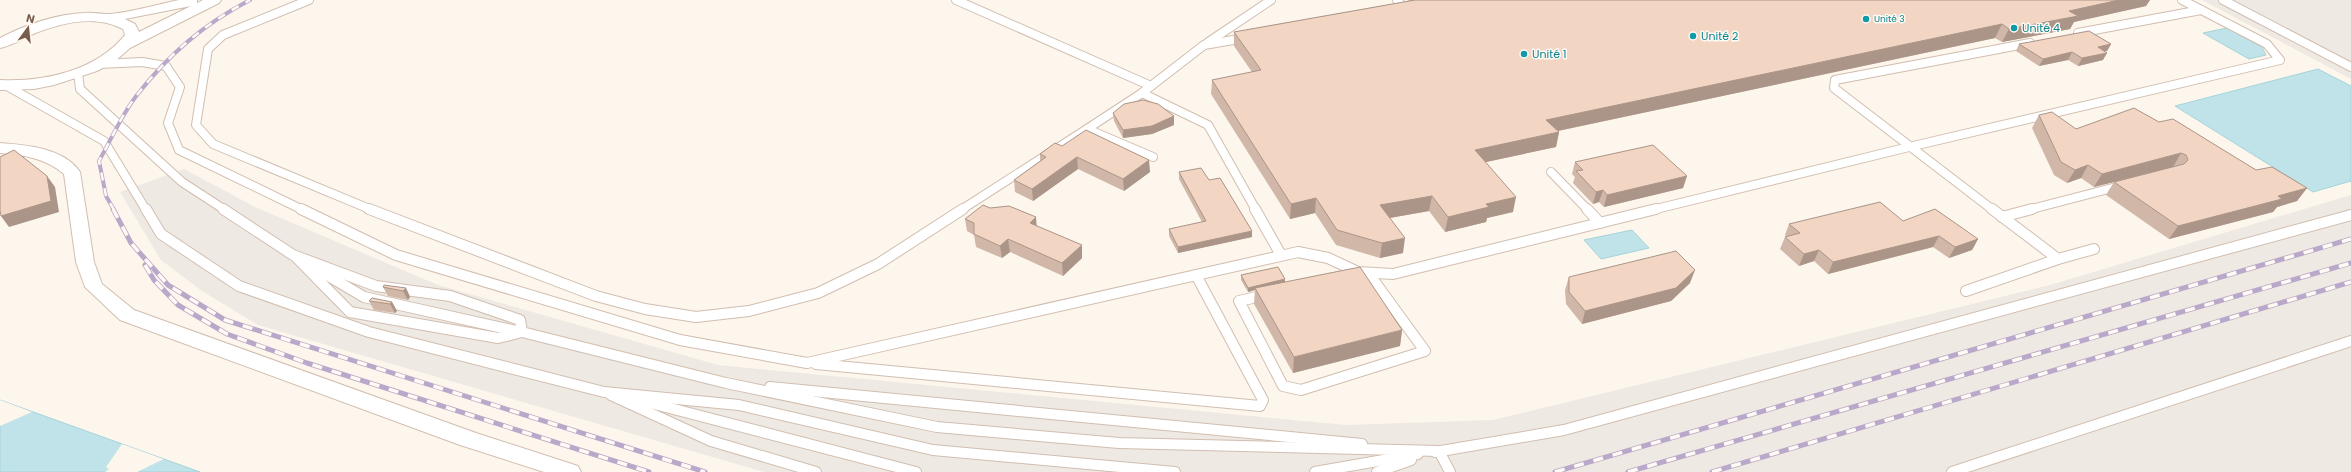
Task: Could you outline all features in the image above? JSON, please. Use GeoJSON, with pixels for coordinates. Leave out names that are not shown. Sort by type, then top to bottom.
{"type":"FeatureCollection","features":[{"type":"Feature","properties":{"kind":"street"},"geometry":{"type":"LineString","coordinates":[[0,44],[30,30],[72,19],[109,18],[174,7],[198,0]]}},
{"type":"Feature","properties":{"kind":"street"},"geometry":{"type":"LineString","coordinates":[[3,85],[29,85],[78,73],[115,54],[127,44],[214,0]]}},
{"type":"Feature","properties":{"kind":"street"},"geometry":{"type":"LineString","coordinates":[[109,18],[123,21],[130,27],[132,35],[127,44]]}},
{"type":"Feature","properties":{"kind":"street"},"geometry":{"type":"LineString","coordinates":[[0,148],[33,150],[60,160],[72,172],[85,262],[94,287],[127,315],[468,439],[570,472]]}},
{"type":"Feature","properties":{"kind":"lane"},"geometry":{"type":"LineString","coordinates":[[309,0],[223,36],[208,49],[196,125],[213,144],[412,227],[596,296],[645,309],[696,317],[749,311],[818,293],[878,264],[1142,93],[1204,45],[1271,0]]}},
{"type":"Feature","properties":{"kind":"lane"},"geometry":{"type":"LineString","coordinates":[[956,0],[1151,86]]}},
{"type":"Feature","properties":{"kind":"lane"},"geometry":{"type":"LineString","coordinates":[[1397,0],[1406,10],[1398,11]]}},
{"type":"Feature","properties":{"kind":"lane"},"geometry":{"type":"LineString","coordinates":[[807,363],[1298,252],[1328,258],[1358,272],[1369,274],[1393,274],[1909,147],[2280,60],[2267,44],[2182,0]]}},
{"type":"Feature","properties":{"kind":"lane"},"geometry":{"type":"LineString","coordinates":[[2223,0],[2351,67]]}},
{"type":"Feature","properties":{"kind":"lane"},"geometry":{"type":"LineString","coordinates":[[2068,35],[2201,10]]}},
{"type":"Feature","properties":{"kind":"lane"},"geometry":{"type":"LineString","coordinates":[[0,38],[30,30]]}},
{"type":"Feature","properties":{"kind":"lane"},"geometry":{"type":"LineString","coordinates":[[1204,45],[1251,37]]}},
{"type":"Feature","properties":{"kind":"lane"},"geometry":{"type":"LineString","coordinates":[[2037,41],[1835,80],[1834,88],[1909,147],[2058,259]]}},
{"type":"Feature","properties":{"kind":"lane"},"geometry":{"type":"LineString","coordinates":[[98,64],[142,62],[166,66],[180,87],[168,123],[179,150],[396,256],[680,340],[807,363],[1260,406],[1263,400],[1196,275]]}},
{"type":"Feature","properties":{"kind":"lane"},"geometry":{"type":"LineString","coordinates":[[78,73],[80,89],[182,182],[293,255],[364,297],[522,332],[726,383],[937,427],[1119,443],[1439,451]]}},
{"type":"Feature","properties":{"kind":"lane"},"geometry":{"type":"LineString","coordinates":[[3,85],[104,141],[162,234],[239,286],[369,332],[604,392],[726,421],[916,472]]}},
{"type":"Feature","properties":{"kind":"lane"},"geometry":{"type":"LineString","coordinates":[[1142,93],[1208,125],[1281,255]]}},
{"type":"Feature","properties":{"kind":"lane"},"geometry":{"type":"LineString","coordinates":[[1087,129],[1153,157]]}},
{"type":"Feature","properties":{"kind":"lane"},"geometry":{"type":"LineString","coordinates":[[1551,172],[1600,223]]}},
{"type":"Feature","properties":{"kind":"lane"},"geometry":{"type":"LineString","coordinates":[[2002,217],[2129,184]]}},
{"type":"Feature","properties":{"kind":"lane"},"geometry":{"type":"LineString","coordinates":[[1315,472],[1564,430],[2351,215]]}},
{"type":"Feature","properties":{"kind":"lane"},"geometry":{"type":"LineString","coordinates":[[1966,291],[2058,259],[2094,249]]}},
{"type":"Feature","properties":{"kind":"lane"},"geometry":{"type":"LineString","coordinates":[[293,255],[376,286],[450,296],[520,320],[522,332]]}},
{"type":"Feature","properties":{"kind":"lane"},"geometry":{"type":"LineString","coordinates":[[293,255],[350,312],[498,338],[522,332]]}},
{"type":"Feature","properties":{"kind":"lane"},"geometry":{"type":"LineString","coordinates":[[1344,276],[1358,272]]}},
{"type":"Feature","properties":{"kind":"lane"},"geometry":{"type":"LineString","coordinates":[[1276,292],[1239,301],[1283,386],[1301,390],[1425,351],[1369,274]]}},
{"type":"Feature","properties":{"kind":"lane"},"geometry":{"type":"LineString","coordinates":[[1952,472],[2351,341]]}},
{"type":"Feature","properties":{"kind":"lane"},"geometry":{"type":"LineString","coordinates":[[726,383],[1439,451]]}},
{"type":"Feature","properties":{"kind":"lane"},"geometry":{"type":"LineString","coordinates":[[604,392],[711,441],[816,472]]}},
{"type":"Feature","properties":{"kind":"lane"},"geometry":{"type":"LineString","coordinates":[[604,392],[739,405],[934,450],[1175,472]]}},
{"type":"Feature","properties":{"kind":"lane"},"geometry":{"type":"LineString","coordinates":[[1377,472],[1439,451]]}},
{"type":"Feature","properties":{"kind":"lane"},"geometry":{"type":"LineString","coordinates":[[1439,451],[1450,472]]}},
{"type":"Feature","properties":{"kind":"shaded area"},"geometry":{"type":"Polygon","coordinates":[[[2202,0],[2351,0],[2351,79],[2202,0]]]}},
{"type":"Feature","properties":{"kind":"shaded area"},"geometry":{"type":"Polygon","coordinates":[[[184,169],[255,207],[438,285],[718,365],[1346,425],[1493,420],[2050,285],[2351,195],[2351,472],[764,472],[258,325],[202,291],[161,260],[120,192],[184,169]]]}},
{"type":"Feature","properties":{"kind":"water"},"geometry":{"type":"Polygon","coordinates":[[[2227,28],[2262,47],[2266,55],[2249,59],[2203,33],[2227,28]]]}},
{"type":"Feature","properties":{"kind":"water"},"geometry":{"type":"Polygon","coordinates":[[[2318,69],[2351,86],[2351,181],[2313,192],[2175,106],[2318,69]]]}},
{"type":"Feature","properties":{"kind":"water"},"geometry":{"type":"Polygon","coordinates":[[[1632,230],[1649,248],[1601,259],[1584,240],[1632,230]]]}},
{"type":"Feature","properties":{"kind":"water"},"geometry":{"type":"Polygon","coordinates":[[[0,400],[200,472],[0,472],[0,400]]]}},
{"type":"Feature","properties":{"kind":"pier"},"geometry":{"type":"Polygon","coordinates":[[[0,400],[32,412],[0,426],[0,400]]]}},
{"type":"Feature","properties":{"kind":"pier"},"geometry":{"type":"Polygon","coordinates":[[[122,444],[164,459],[137,472],[105,472],[109,469],[106,467],[122,444]]]}},
{"type":"Feature","properties":{"kind":"building"},"geometry":{"type":"Polygon","coordinates":[[[1415,0],[2119,0],[2069,11],[2078,16],[2009,29],[2002,24],[1546,120],[1559,132],[1475,150],[1516,197],[1486,204],[1489,207],[1448,217],[1432,196],[1380,205],[1405,238],[1382,243],[1337,230],[1316,198],[1291,204],[1212,80],[1261,70],[1234,32],[1415,0]]]}},
{"type":"Feature","properties":{"kind":"building"},"geometry":{"type":"Polygon","coordinates":[[[2089,31],[2111,44],[2098,47],[2107,53],[2082,58],[2072,52],[2043,59],[2019,44],[2089,31]]]}},
{"type":"Feature","properties":{"kind":"building"},"geometry":{"type":"Polygon","coordinates":[[[1143,100],[1158,104],[1174,116],[1152,126],[1123,130],[1113,113],[1124,104],[1143,100]]]}},
{"type":"Feature","properties":{"kind":"building"},"geometry":{"type":"Polygon","coordinates":[[[2134,108],[2159,122],[2173,119],[2256,170],[2272,167],[2307,188],[2278,196],[2282,199],[2178,226],[2114,182],[2184,164],[2188,160],[2186,155],[2181,153],[2102,174],[2088,165],[2075,170],[2061,162],[2039,115],[2052,112],[2076,129],[2134,108]]]}},
{"type":"Feature","properties":{"kind":"building"},"geometry":{"type":"Polygon","coordinates":[[[1086,130],[1149,160],[1123,179],[1077,157],[1032,189],[1014,180],[1046,157],[1040,154],[1055,143],[1062,146],[1086,130]]]}},
{"type":"Feature","properties":{"kind":"building"},"geometry":{"type":"Polygon","coordinates":[[[1653,145],[1687,176],[1607,195],[1603,190],[1596,192],[1576,171],[1583,170],[1575,162],[1653,145]]]}},
{"type":"Feature","properties":{"kind":"building"},"geometry":{"type":"Polygon","coordinates":[[[14,150],[47,176],[51,201],[1,216],[0,157],[14,150]]]}},
{"type":"Feature","properties":{"kind":"building"},"geometry":{"type":"Polygon","coordinates":[[[1201,168],[1209,180],[1220,178],[1252,231],[1178,247],[1169,229],[1206,221],[1179,172],[1201,168]]]}},
{"type":"Feature","properties":{"kind":"building"},"geometry":{"type":"Polygon","coordinates":[[[1880,202],[1903,221],[1935,209],[1978,239],[1955,247],[1939,236],[1833,262],[1819,250],[1804,254],[1785,237],[1800,233],[1789,224],[1880,202]]]}},
{"type":"Feature","properties":{"kind":"building"},"geometry":{"type":"Polygon","coordinates":[[[983,205],[990,208],[1009,206],[1036,217],[1030,223],[1082,245],[1062,263],[1008,239],[1000,246],[974,234],[974,223],[965,219],[983,205]]]}},
{"type":"Feature","properties":{"kind":"building"},"geometry":{"type":"Polygon","coordinates":[[[1676,251],[1695,270],[1676,288],[1585,311],[1569,292],[1569,277],[1676,251]]]}},
{"type":"Feature","properties":{"kind":"building"},"geometry":{"type":"Polygon","coordinates":[[[1278,267],[1285,279],[1248,288],[1241,275],[1278,267]]]}},
{"type":"Feature","properties":{"kind":"building"},"geometry":{"type":"Polygon","coordinates":[[[1360,267],[1402,330],[1294,357],[1255,288],[1360,267]]]}},
{"type":"Feature","properties":{"kind":"building"},"geometry":{"type":"Polygon","coordinates":[[[384,285],[406,288],[403,291],[383,287],[384,285]]]}},
{"type":"Feature","properties":{"kind":"building"},"geometry":{"type":"Polygon","coordinates":[[[372,298],[392,302],[390,304],[369,301],[372,298]]]}},
{"type":"Feature","properties":{"kind":"railway"},"geometry":{"type":"LineString","coordinates":[[114,210],[106,196],[99,161],[132,102],[149,80],[188,41],[217,19],[250,0]]}},
{"type":"Feature","properties":{"kind":"railway"},"geometry":{"type":"LineString","coordinates":[[113,209],[131,243],[168,285],[225,320],[705,472]]}},
{"type":"Feature","properties":{"kind":"railway"},"geometry":{"type":"LineString","coordinates":[[1555,472],[2351,239]]}},
{"type":"Feature","properties":{"kind":"railway"},"geometry":{"type":"LineString","coordinates":[[1628,472],[2351,263]]}},
{"type":"Feature","properties":{"kind":"railway"},"geometry":{"type":"LineString","coordinates":[[145,265],[154,280],[178,305],[227,334],[307,363],[649,472]]}},
{"type":"Feature","properties":{"kind":"railway"},"geometry":{"type":"LineString","coordinates":[[1712,472],[2351,282]]}},
{"type":"Feature","properties":{"kind":"place","name":"Unité 3"},"geometry":{"type":"Point","coordinates":[1866,19]}},
{"type":"Feature","properties":{"kind":"place","name":"Unité 4"},"geometry":{"type":"Point","coordinates":[2014,28]}},
{"type":"Feature","properties":{"kind":"place","name":"Unité 2"},"geometry":{"type":"Point","coordinates":[1693,36]}},
{"type":"Feature","properties":{"kind":"place","name":"Unité 1"},"geometry":{"type":"Point","coordinates":[1524,54]}}]}
